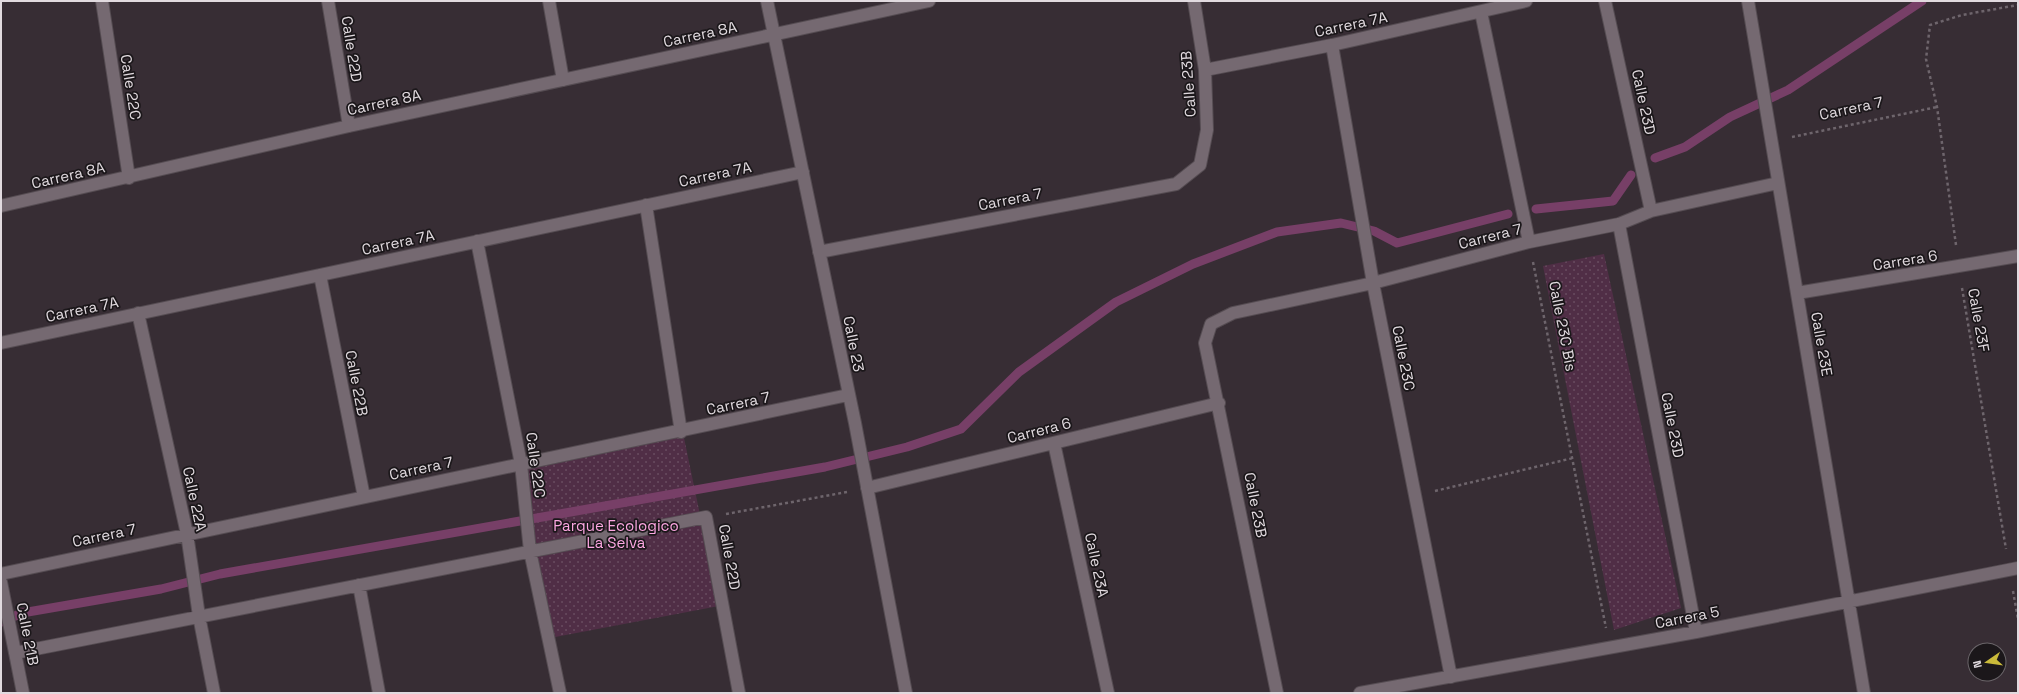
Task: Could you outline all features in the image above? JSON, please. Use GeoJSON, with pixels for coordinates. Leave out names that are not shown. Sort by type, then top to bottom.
{"type":"FeatureCollection","features":[{"type":"Feature","properties":{"kind":"street","name":"Calle 22C"},"geometry":{"type":"LineString","coordinates":[[102,1],[129,178]]}},
{"type":"Feature","properties":{"kind":"street","name":"Calle 22D"},"geometry":{"type":"LineString","coordinates":[[328,1],[348,126]]}},
{"type":"Feature","properties":{"kind":"street"},"geometry":{"type":"LineString","coordinates":[[549,1],[562,80]]}},
{"type":"Feature","properties":{"kind":"street","name":"Calle 23"},"geometry":{"type":"LineString","coordinates":[[767,1],[855,423],[906,693]]}},
{"type":"Feature","properties":{"kind":"street","name":"Carrera 8A"},"geometry":{"type":"LineString","coordinates":[[1,206],[129,178],[348,126],[929,1]]}},
{"type":"Feature","properties":{"kind":"street","name":"Calle 23B"},"geometry":{"type":"LineString","coordinates":[[1194,1],[1205,70],[1208,130],[1200,165]]}},
{"type":"Feature","properties":{"kind":"street","name":"Carrera 7A"},"geometry":{"type":"LineString","coordinates":[[1205,70],[1332,45],[1526,1]]}},
{"type":"Feature","properties":{"kind":"street","name":"Calle 23D"},"geometry":{"type":"LineString","coordinates":[[1605,1],[1651,211]]}},
{"type":"Feature","properties":{"kind":"street","name":"Calle 23E"},"geometry":{"type":"LineString","coordinates":[[1748,1],[1850,601],[1864,693]]}},
{"type":"Feature","properties":{"kind":"street"},"geometry":{"type":"LineString","coordinates":[[1480,12],[1529,242]]}},
{"type":"Feature","properties":{"kind":"street","name":"Calle 23C"},"geometry":{"type":"LineString","coordinates":[[1332,45],[1373,283],[1451,677]]}},
{"type":"Feature","properties":{"kind":"street","name":"Carrera 7"},"geometry":{"type":"LineString","coordinates":[[819,252],[1176,184],[1200,165]]}},
{"type":"Feature","properties":{"kind":"street","name":"Carrera 7A"},"geometry":{"type":"LineString","coordinates":[[1,343],[803,172]]}},
{"type":"Feature","properties":{"kind":"street","name":"Carrera 7"},"geometry":{"type":"LineString","coordinates":[[1211,324],[1233,313],[1373,283],[1529,242],[1618,224],[1651,211],[1778,183]]}},
{"type":"Feature","properties":{"kind":"street"},"geometry":{"type":"LineString","coordinates":[[646,205],[681,432]]}},
{"type":"Feature","properties":{"kind":"street","name":"Calle 23D"},"geometry":{"type":"LineString","coordinates":[[1618,224],[1696,632]]}},
{"type":"Feature","properties":{"kind":"street","name":"Calle 22C"},"geometry":{"type":"LineString","coordinates":[[477,241],[521,464],[530,551],[560,693]]}},
{"type":"Feature","properties":{"kind":"street","name":"Carrera 6"},"geometry":{"type":"LineString","coordinates":[[1797,293],[2018,256]]}},
{"type":"Feature","properties":{"kind":"street","name":"Calle 22B"},"geometry":{"type":"LineString","coordinates":[[320,275],[364,497]]}},
{"type":"Feature","properties":{"kind":"street","name":"Calle 22A"},"geometry":{"type":"LineString","coordinates":[[138,314],[187,534],[198,610],[214,693]]}},
{"type":"Feature","properties":{"kind":"street","name":"Calle 23B"},"geometry":{"type":"LineString","coordinates":[[1211,324],[1205,343],[1219,403],[1277,693]]}},
{"type":"Feature","properties":{"kind":"street","name":"Carrera 7"},"geometry":{"type":"LineString","coordinates":[[1,574],[521,464],[681,432],[848,395]]}},
{"type":"Feature","properties":{"kind":"street","name":"Carrera 6"},"geometry":{"type":"LineString","coordinates":[[866,483],[1054,443],[1219,403]]}},
{"type":"Feature","properties":{"kind":"street","name":"Calle 23A"},"geometry":{"type":"LineString","coordinates":[[1054,443],[1108,693]]}},
{"type":"Feature","properties":{"kind":"street","name":"Calle 22D"},"geometry":{"type":"LineString","coordinates":[[706,517],[739,693]]}},
{"type":"Feature","properties":{"kind":"street"},"geometry":{"type":"LineString","coordinates":[[16,653],[198,610],[359,585],[706,517]]}},
{"type":"Feature","properties":{"kind":"street","name":"Carrera 5"},"geometry":{"type":"LineString","coordinates":[[1360,693],[1696,632],[2014,569]]}},
{"type":"Feature","properties":{"kind":"street","name":"Calle 21B"},"geometry":{"type":"LineString","coordinates":[[1,582],[23,693]]}},
{"type":"Feature","properties":{"kind":"street"},"geometry":{"type":"LineString","coordinates":[[359,585],[379,693]]}},
{"type":"Feature","properties":{"kind":"path","name":"Calle 23F"},"geometry":{"type":"LineString","coordinates":[[2018,5],[1962,15],[1930,25],[1926,59],[1937,107],[1959,267],[2014,569],[2018,619]]}},
{"type":"Feature","properties":{"kind":"path","name":"Carrera 7"},"geometry":{"type":"LineString","coordinates":[[1772,141],[1937,107]]}},
{"type":"Feature","properties":{"kind":"path","name":"Calle 23C Bis"},"geometry":{"type":"LineString","coordinates":[[1529,242],[1610,648]]}},
{"type":"Feature","properties":{"kind":"path"},"geometry":{"type":"LineString","coordinates":[[1416,496],[1573,458]]}},
{"type":"Feature","properties":{"kind":"path","name":"Calle 22D"},"geometry":{"type":"LineString","coordinates":[[706,517],[866,483]]}},
{"type":"Feature","properties":{"kind":"green space"},"geometry":{"type":"Polygon","coordinates":[[[1604,254],[1681,608],[1614,630],[1543,266],[1604,254]]]}},
{"type":"Feature","properties":{"kind":"green space","name":"Parque Ecologico La Selva"},"geometry":{"type":"Polygon","coordinates":[[[683,433],[719,606],[550,638],[532,550],[524,465],[683,433]]]}},
{"type":"Feature","properties":{"kind":"waterway"},"geometry":{"type":"LineString","coordinates":[[1655,158],[1685,147],[1730,117],[1788,90],[1922,1]]}},
{"type":"Feature","properties":{"kind":"waterway"},"geometry":{"type":"LineString","coordinates":[[1536,209],[1613,201],[1631,175]]}},
{"type":"Feature","properties":{"kind":"waterway"},"geometry":{"type":"LineString","coordinates":[[1,622],[22,613],[161,589],[220,574],[825,467],[907,447],[961,429],[1019,372],[1116,302],[1193,264],[1277,232],[1341,223],[1374,231],[1397,243],[1508,214]]}}]}
